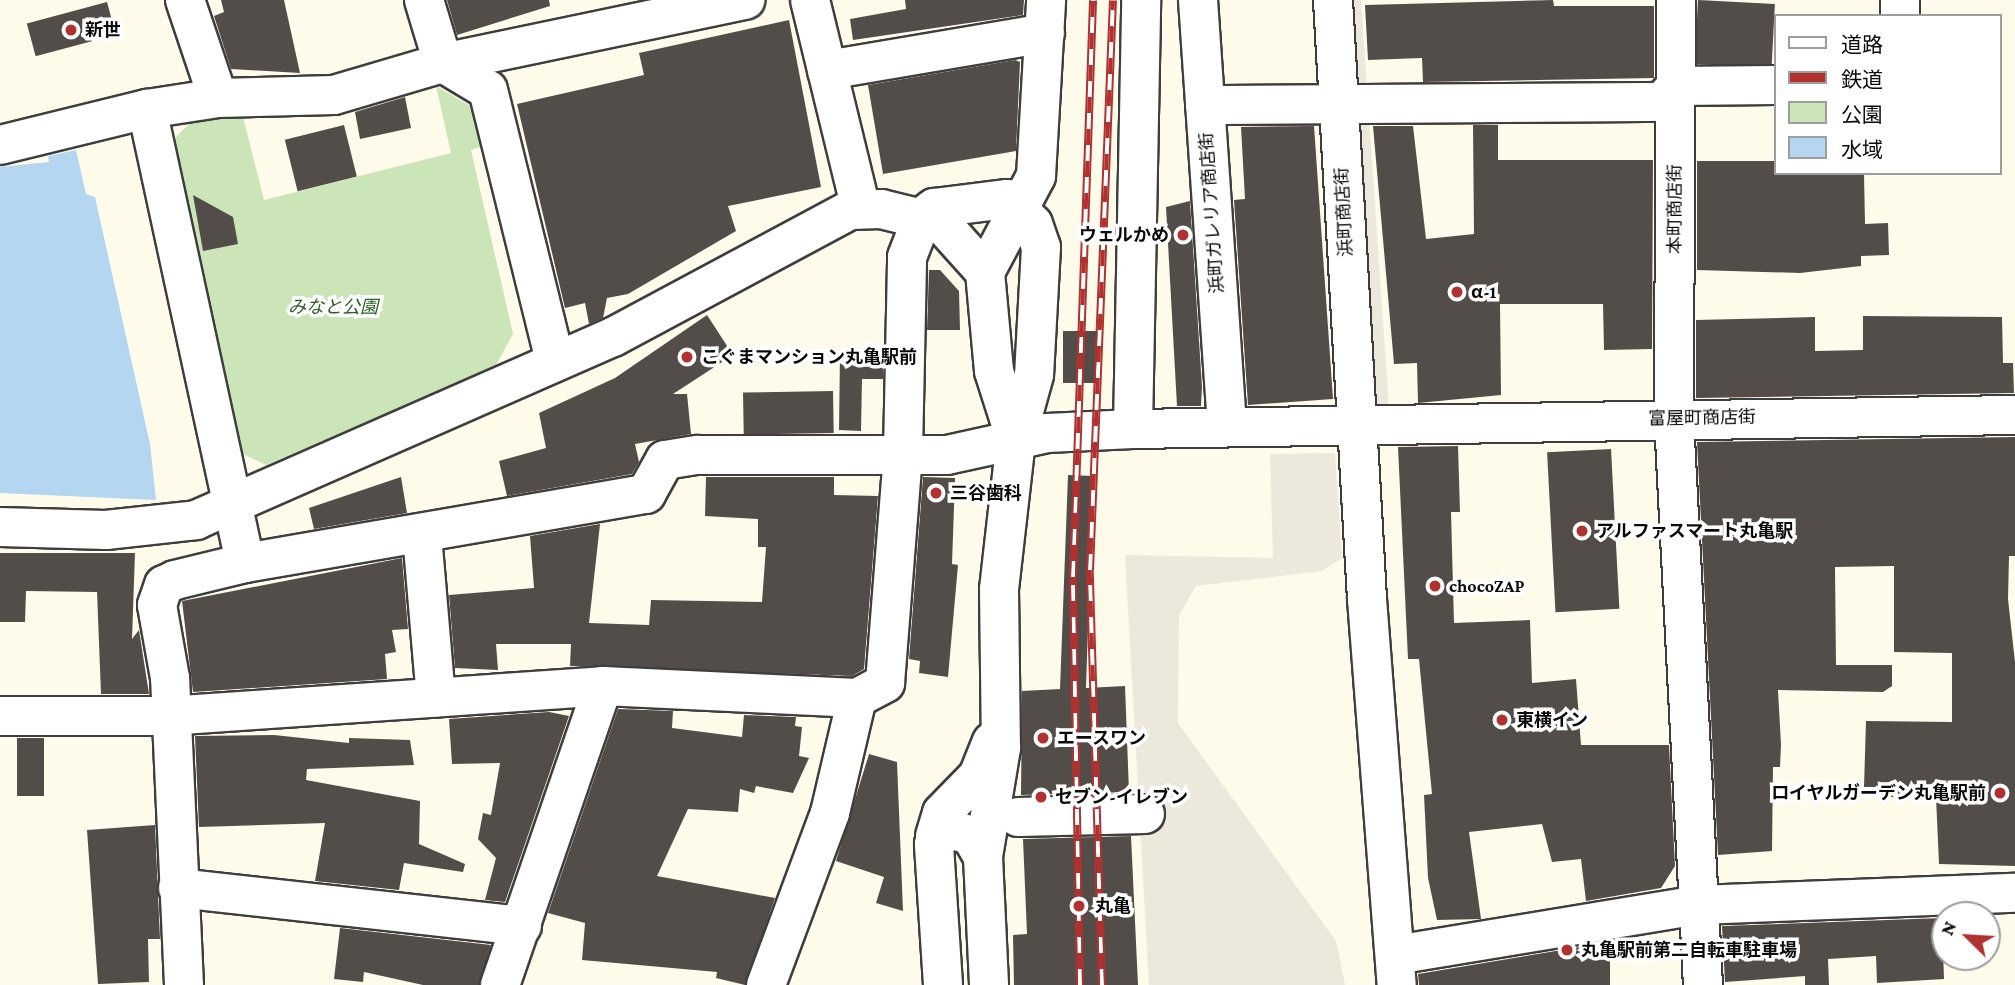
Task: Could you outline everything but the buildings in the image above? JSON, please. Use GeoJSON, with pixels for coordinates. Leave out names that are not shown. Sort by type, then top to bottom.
{"type":"FeatureCollection","features":[{"type":"Feature","properties":{"kind":"street"},"geometry":{"type":"LineString","coordinates":[[185,0],[218,98]]}},
{"type":"Feature","properties":{"kind":"street"},"geometry":{"type":"LineString","coordinates":[[424,0],[443,63],[488,90],[555,361]]}},
{"type":"Feature","properties":{"kind":"street"},"geometry":{"type":"LineString","coordinates":[[810,0],[861,209]]}},
{"type":"Feature","properties":{"kind":"street"},"geometry":{"type":"LineString","coordinates":[[1133,429],[1141,0]]}},
{"type":"Feature","properties":{"kind":"street","name":"浜町ガレリア商店街"},"geometry":{"type":"LineString","coordinates":[[1198,0],[1227,426]]}},
{"type":"Feature","properties":{"kind":"street","name":"浜町商店街"},"geometry":{"type":"LineString","coordinates":[[1333,0],[1338,104],[1373,423],[1396,970]]}},
{"type":"Feature","properties":{"kind":"street","name":"本町商店街"},"geometry":{"type":"LineString","coordinates":[[1676,0],[1674,419],[1703,985]]}},
{"type":"Feature","properties":{"kind":"street"},"geometry":{"type":"LineString","coordinates":[[0,145],[147,109],[218,98],[334,95],[443,63],[727,2]]}},
{"type":"Feature","properties":{"kind":"street"},"geometry":{"type":"LineString","coordinates":[[827,70],[1046,16],[1037,176],[1017,207],[985,272],[994,371],[1016,440]]}},
{"type":"Feature","properties":{"kind":"street"},"geometry":{"type":"LineString","coordinates":[[1205,105],[1662,102],[1675,86],[1773,85]]}},
{"type":"Feature","properties":{"kind":"street"},"geometry":{"type":"LineString","coordinates":[[147,109],[235,500],[245,563]]}},
{"type":"Feature","properties":{"kind":"street"},"geometry":{"type":"LineString","coordinates":[[0,716],[167,716],[603,686],[857,698],[885,683],[903,453],[907,257],[923,216],[946,205],[1007,200],[1017,207],[1041,247],[1034,375],[1016,440],[999,589],[999,774],[983,857],[989,985]]}},
{"type":"Feature","properties":{"kind":"street"},"geometry":{"type":"LineString","coordinates":[[0,527],[161,525],[196,520],[235,500],[613,337],[806,229],[861,209],[923,216],[942,224],[985,272]]}},
{"type":"Feature","properties":{"kind":"street","name":"富屋町商店街"},"geometry":{"type":"LineString","coordinates":[[422,535],[646,494],[665,460],[903,453],[947,455],[1016,440],[1133,429],[1373,423],[2015,415]]}},
{"type":"Feature","properties":{"kind":"street"},"geometry":{"type":"LineString","coordinates":[[184,985],[167,716],[170,678],[160,593],[175,580],[245,563],[422,535],[436,697]]}},
{"type":"Feature","properties":{"kind":"street"},"geometry":{"type":"LineString","coordinates":[[500,985],[603,686]]}},
{"type":"Feature","properties":{"kind":"street"},"geometry":{"type":"LineString","coordinates":[[766,985],[830,813],[857,698]]}},
{"type":"Feature","properties":{"kind":"street"},"geometry":{"type":"LineString","coordinates":[[943,985],[935,836],[942,813],[984,764],[998,716]]}},
{"type":"Feature","properties":{"kind":"street"},"geometry":{"type":"LineString","coordinates":[[1018,817],[1145,814]]}},
{"type":"Feature","properties":{"kind":"street"},"geometry":{"type":"LineString","coordinates":[[935,836],[942,829],[961,830],[983,857]]}},
{"type":"Feature","properties":{"kind":"street"},"geometry":{"type":"LineString","coordinates":[[178,888],[522,926]]}},
{"type":"Feature","properties":{"kind":"street"},"geometry":{"type":"LineString","coordinates":[[1396,970],[1698,905],[2015,893]]}},
{"type":"Feature","properties":{"kind":"green space","name":"みなと公園"},"geometry":{"type":"Polygon","coordinates":[[[436,86],[477,110],[487,145],[471,150],[513,334],[495,367],[266,465],[243,454],[174,139],[192,121],[216,114],[243,117],[264,200],[451,153],[436,86]]]}},
{"type":"Feature","properties":{"kind":"shaded area"},"geometry":{"type":"Polygon","coordinates":[[[1315,0],[1361,0],[1390,423],[1340,444],[1315,0]]]}},
{"type":"Feature","properties":{"kind":"shaded area"},"geometry":{"type":"Polygon","coordinates":[[[1335,453],[1342,558],[1322,571],[1196,586],[1179,615],[1178,723],[1336,941],[1345,985],[1149,985],[1125,555],[1273,558],[1270,454],[1335,453]]]}},
{"type":"Feature","properties":{"kind":"water"},"geometry":{"type":"Polygon","coordinates":[[[76,150],[86,194],[95,197],[150,444],[156,500],[0,493],[0,167],[49,162],[48,156],[76,150]]]}},
{"type":"Feature","properties":{"kind":"railway"},"geometry":{"type":"LineString","coordinates":[[1080,985],[1073,577],[1093,0]]}},
{"type":"Feature","properties":{"kind":"railway"},"geometry":{"type":"LineString","coordinates":[[1102,985],[1090,570],[1113,0]]}},
{"type":"Feature","properties":{"kind":"place","name":"新世"},"geometry":{"type":"Point","coordinates":[71,30]}},
{"type":"Feature","properties":{"kind":"place","name":"ウェルかめ"},"geometry":{"type":"Point","coordinates":[1183,235]}},
{"type":"Feature","properties":{"kind":"place","name":"α-1"},"geometry":{"type":"Point","coordinates":[1457,292]}},
{"type":"Feature","properties":{"kind":"place","name":"こぐまマンション丸亀駅前"},"geometry":{"type":"Point","coordinates":[687,357]}},
{"type":"Feature","properties":{"kind":"place","name":"三谷歯科"},"geometry":{"type":"Point","coordinates":[936,493]}},
{"type":"Feature","properties":{"kind":"place","name":"アルファスマート丸亀駅"},"geometry":{"type":"Point","coordinates":[1582,531]}},
{"type":"Feature","properties":{"kind":"place","name":"chocoZAP"},"geometry":{"type":"Point","coordinates":[1435,586]}},
{"type":"Feature","properties":{"kind":"place","name":"東横イン"},"geometry":{"type":"Point","coordinates":[1502,720]}},
{"type":"Feature","properties":{"kind":"place","name":"エースワン"},"geometry":{"type":"Point","coordinates":[1043,738]}},
{"type":"Feature","properties":{"kind":"place","name":"ロイヤルガーデン丸亀駅前"},"geometry":{"type":"Point","coordinates":[2000,793]}},
{"type":"Feature","properties":{"kind":"place","name":"セブン-イレブン"},"geometry":{"type":"Point","coordinates":[1041,797]}},
{"type":"Feature","properties":{"kind":"place","name":"丸亀"},"geometry":{"type":"Point","coordinates":[1079,906]}},
{"type":"Feature","properties":{"kind":"place","name":"丸亀駅前第二自転車駐車場"},"geometry":{"type":"Point","coordinates":[1567,950]}}]}
